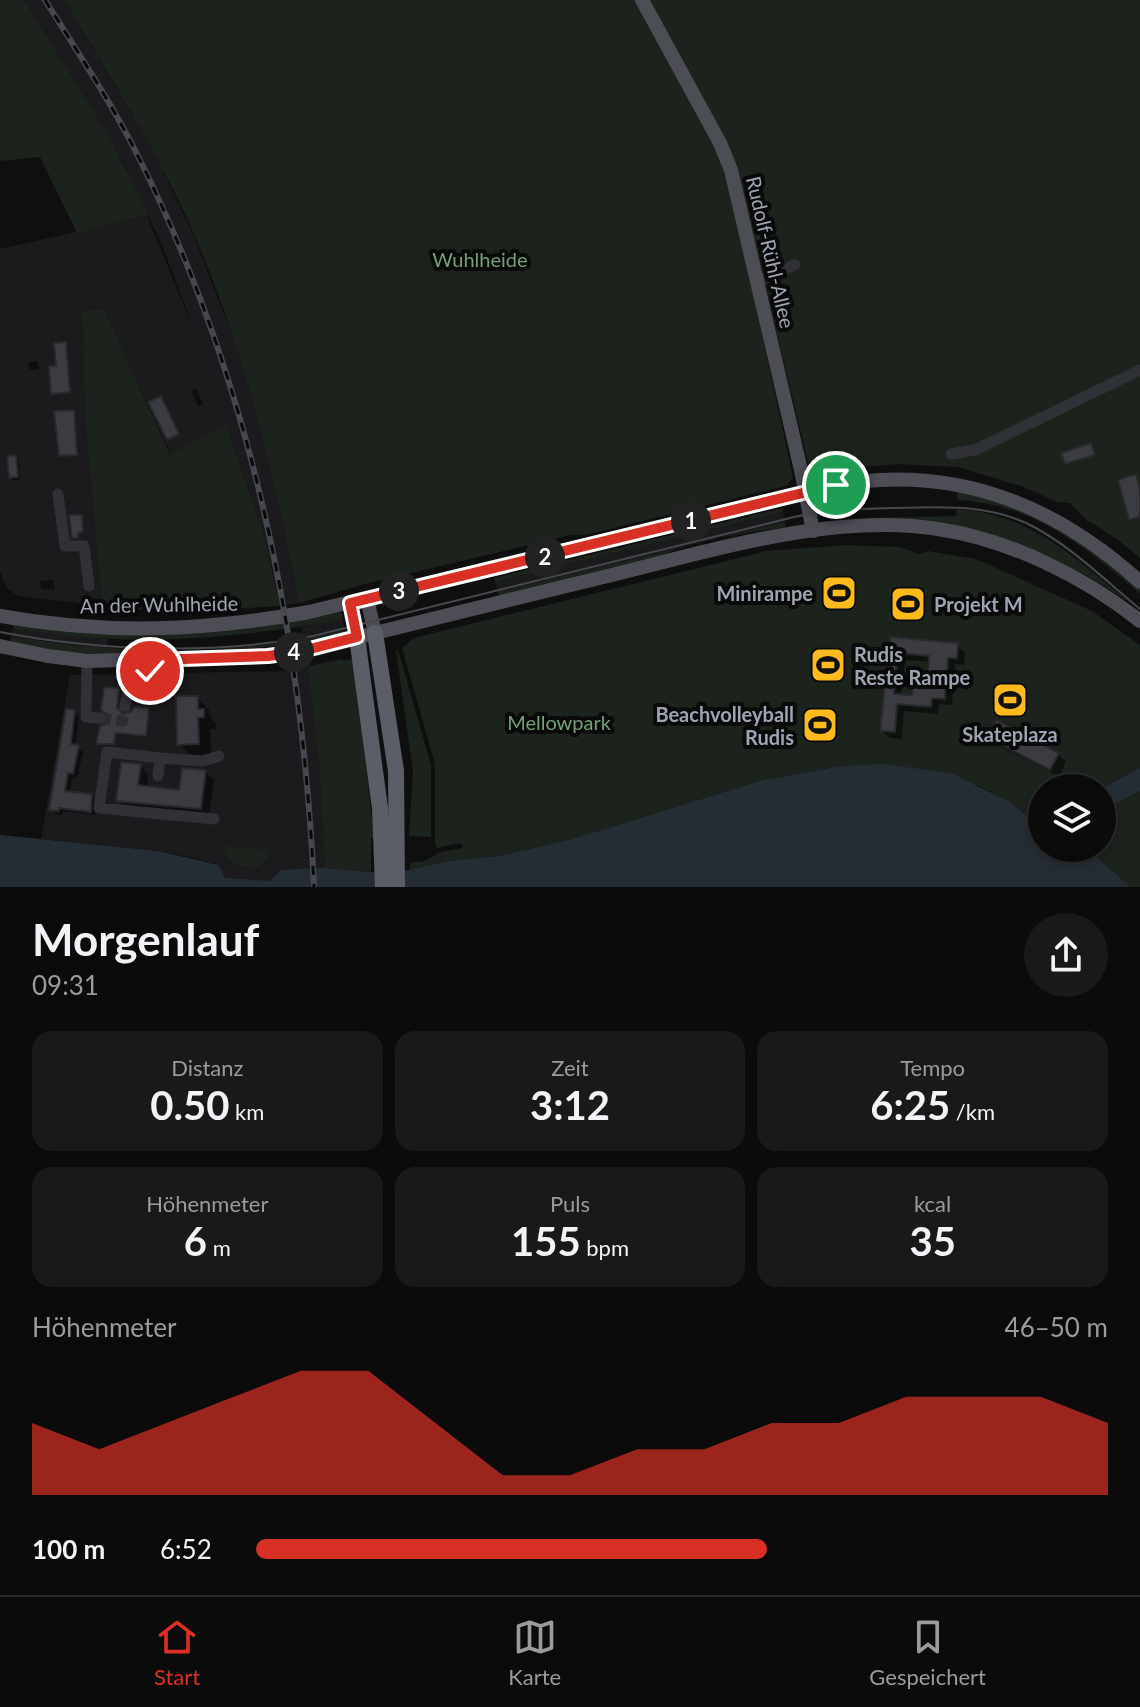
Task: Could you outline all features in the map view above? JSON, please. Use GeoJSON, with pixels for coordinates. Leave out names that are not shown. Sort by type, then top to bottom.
{"type":"FeatureCollection","features":[{"type":"Feature","properties":{"kind":"highway"},"geometry":{"type":"LineString","coordinates":[[375,633],[396,771],[390,852],[383,887]]}},
{"type":"Feature","properties":{"kind":"highway"},"geometry":{"type":"LineString","coordinates":[[357,637],[380,808],[397,887]]}},
{"type":"Feature","properties":{"kind":"main road","name":"Rudolf-Rühl-Allee"},"geometry":{"type":"LineString","coordinates":[[642,0],[727,158],[813,531]]}},
{"type":"Feature","properties":{"kind":"main road","name":"An der Wuhlheide"},"geometry":{"type":"LineString","coordinates":[[0,616],[108,629],[240,625],[350,603],[830,486],[874,479],[944,481],[1023,505],[1099,547],[1140,582]]}},
{"type":"Feature","properties":{"kind":"main road"},"geometry":{"type":"LineString","coordinates":[[0,646],[87,661],[268,656],[298,652],[655,564],[813,531],[855,527],[935,528],[981,539],[1067,574],[1140,621]]}},
{"type":"Feature","properties":{"kind":"main road"},"geometry":{"type":"LineString","coordinates":[[367,599],[375,633]]}},
{"type":"Feature","properties":{"kind":"main road"},"geometry":{"type":"LineString","coordinates":[[350,603],[357,637]]}},
{"type":"Feature","properties":{"kind":"lane"},"geometry":{"type":"LineString","coordinates":[[757,281],[795,265]]}},
{"type":"Feature","properties":{"kind":"lane"},"geometry":{"type":"LineString","coordinates":[[951,454],[975,450],[1140,370]]}},
{"type":"Feature","properties":{"kind":"lane"},"geometry":{"type":"LineString","coordinates":[[58,494],[65,546],[84,546],[89,586]]}},
{"type":"Feature","properties":{"kind":"lane"},"geometry":{"type":"LineString","coordinates":[[125,706],[128,691],[146,693],[153,660]]}},
{"type":"Feature","properties":{"kind":"lane"},"geometry":{"type":"LineString","coordinates":[[87,661],[86,717],[100,718]]}},
{"type":"Feature","properties":{"kind":"lane"},"geometry":{"type":"LineString","coordinates":[[214,819],[99,808],[107,752],[203,761],[219,756]]}},
{"type":"Feature","properties":{"kind":"lane"},"geometry":{"type":"LineString","coordinates":[[158,776],[160,758]]}},
{"type":"Feature","properties":{"kind":"shaded area"},"geometry":{"type":"Polygon","coordinates":[[[24,0],[64,0],[151,146],[193,234],[240,355],[283,520],[299,603],[280,606],[264,536],[226,426],[171,454],[102,308],[82,312],[85,417],[102,606],[18,596],[4,582],[0,571],[0,249],[147,216],[196,335],[163,247],[121,160],[24,0]]]}},
{"type":"Feature","properties":{"kind":"shaded area"},"geometry":{"type":"Polygon","coordinates":[[[783,512],[785,522],[498,592],[495,582],[783,512]]]}},
{"type":"Feature","properties":{"kind":"shaded area"},"geometry":{"type":"Polygon","coordinates":[[[343,620],[345,630],[303,640],[301,627],[343,620]]]}},
{"type":"Feature","properties":{"kind":"shaded area"},"geometry":{"type":"Polygon","coordinates":[[[12,628],[108,639],[107,649],[11,636],[12,628]]]}},
{"type":"Feature","properties":{"kind":"shaded area"},"geometry":{"type":"Polygon","coordinates":[[[309,668],[325,868],[270,881],[225,878],[219,865],[190,857],[41,839],[70,675],[289,671],[309,668]]]}},
{"type":"Feature","properties":{"kind":"shaded area"},"geometry":{"type":"Polygon","coordinates":[[[882,764],[951,773],[1010,802],[1028,817],[1028,862],[1102,862],[1131,887],[0,887],[0,835],[158,851],[219,865],[225,878],[270,881],[281,870],[325,868],[391,874],[448,861],[499,856],[572,839],[763,780],[841,766],[882,764]]]}},
{"type":"Feature","properties":{"kind":"shaded area"},"geometry":{"type":"Polygon","coordinates":[[[1140,768],[1140,791],[1116,804],[1116,781],[1140,768]]]}},
{"type":"Feature","properties":{"kind":"green space"},"geometry":{"type":"Polygon","coordinates":[[[0,0],[24,0],[105,130],[149,215],[77,233],[40,157],[0,161],[0,0]]]}},
{"type":"Feature","properties":{"kind":"green space","name":"Wuhlheide"},"geometry":{"type":"Polygon","coordinates":[[[64,0],[636,0],[714,143],[730,188],[793,478],[786,486],[365,584],[299,603],[257,416],[212,279],[165,174],[64,0]]]}},
{"type":"Feature","properties":{"kind":"green space"},"geometry":{"type":"Polygon","coordinates":[[[648,0],[1140,0],[1140,558],[1084,518],[1070,503],[1057,502],[1024,487],[958,467],[898,464],[823,470],[808,462],[740,181],[648,0]]]}},
{"type":"Feature","properties":{"kind":"green space"},"geometry":{"type":"Polygon","coordinates":[[[103,308],[170,454],[226,425],[264,536],[280,606],[176,612],[102,606],[85,417],[82,312],[103,308]]]}},
{"type":"Feature","properties":{"kind":"green space"},"geometry":{"type":"Polygon","coordinates":[[[957,490],[1008,505],[1069,533],[1140,587],[1140,594],[1056,530],[1010,510],[957,500],[957,490]]]}},
{"type":"Feature","properties":{"kind":"green space"},"geometry":{"type":"Polygon","coordinates":[[[783,508],[783,512],[495,582],[494,578],[783,508]]]}},
{"type":"Feature","properties":{"kind":"green space"},"geometry":{"type":"Polygon","coordinates":[[[957,509],[1009,520],[1032,530],[1074,557],[1135,607],[1064,564],[986,533],[931,521],[864,518],[956,516],[957,509]]]}},
{"type":"Feature","properties":{"kind":"green space"},"geometry":{"type":"Polygon","coordinates":[[[785,522],[786,527],[734,535],[713,539],[785,522]]]}},
{"type":"Feature","properties":{"kind":"green space"},"geometry":{"type":"Polygon","coordinates":[[[696,544],[651,560],[499,596],[498,592],[696,544]]]}},
{"type":"Feature","properties":{"kind":"green space","name":"Mellowpark"},"geometry":{"type":"Polygon","coordinates":[[[846,545],[900,547],[919,554],[928,551],[976,559],[1092,611],[1140,645],[1140,768],[1116,781],[1116,774],[1028,774],[1028,816],[1010,802],[977,785],[841,766],[763,780],[572,839],[499,856],[448,861],[410,870],[410,863],[425,861],[440,852],[463,848],[461,843],[437,848],[435,843],[435,764],[402,648],[414,638],[767,551],[846,545]]]}},
{"type":"Feature","properties":{"kind":"green space"},"geometry":{"type":"Polygon","coordinates":[[[342,613],[343,620],[178,639],[97,638],[13,628],[14,623],[134,633],[206,633],[254,628],[342,613]]]}},
{"type":"Feature","properties":{"kind":"green space"},"geometry":{"type":"Polygon","coordinates":[[[345,630],[345,633],[324,638],[282,645],[175,653],[94,655],[10,643],[11,636],[136,650],[221,649],[304,639],[345,630]]]}},
{"type":"Feature","properties":{"kind":"green space"},"geometry":{"type":"Polygon","coordinates":[[[398,650],[431,765],[431,837],[409,836],[413,771],[398,650]]]}},
{"type":"Feature","properties":{"kind":"green space"},"geometry":{"type":"Polygon","coordinates":[[[352,659],[355,666],[374,838],[371,838],[371,872],[325,868],[319,765],[308,666],[352,659]]]}},
{"type":"Feature","properties":{"kind":"green space"},"geometry":{"type":"Polygon","coordinates":[[[1140,791],[1140,887],[1131,887],[1102,862],[1116,862],[1116,804],[1140,791]]]}},
{"type":"Feature","properties":{"kind":"green space"},"geometry":{"type":"Polygon","coordinates":[[[223,846],[269,850],[267,859],[258,867],[251,867],[228,858],[223,846]]]}},
{"type":"Feature","properties":{"kind":"building"},"geometry":{"type":"Polygon","coordinates":[[[66,342],[70,392],[51,394],[49,366],[56,366],[54,343],[66,342]]]}},
{"type":"Feature","properties":{"kind":"building"},"geometry":{"type":"Polygon","coordinates":[[[161,396],[179,434],[167,440],[148,402],[161,396]]]}},
{"type":"Feature","properties":{"kind":"building"},"geometry":{"type":"Polygon","coordinates":[[[74,410],[77,455],[59,456],[54,411],[74,410]]]}},
{"type":"Feature","properties":{"kind":"building"},"geometry":{"type":"Polygon","coordinates":[[[1091,443],[1095,455],[1065,464],[1061,453],[1091,443]]]}},
{"type":"Feature","properties":{"kind":"building"},"geometry":{"type":"Polygon","coordinates":[[[16,455],[18,477],[9,478],[7,456],[16,455]]]}},
{"type":"Feature","properties":{"kind":"building"},"geometry":{"type":"Polygon","coordinates":[[[1136,474],[1140,489],[1140,517],[1129,520],[1118,480],[1136,474]]]}},
{"type":"Feature","properties":{"kind":"building"},"geometry":{"type":"Polygon","coordinates":[[[69,515],[82,515],[83,532],[78,533],[78,538],[72,538],[69,515]]]}},
{"type":"Feature","properties":{"kind":"building"},"geometry":{"type":"Polygon","coordinates":[[[890,637],[958,643],[957,658],[948,658],[945,699],[932,698],[931,707],[897,704],[895,732],[880,731],[890,637]],[[898,653],[894,694],[912,695],[913,685],[927,686],[929,656],[898,653]]]}},
{"type":"Feature","properties":{"kind":"building"},"geometry":{"type":"Polygon","coordinates":[[[104,687],[119,688],[117,708],[123,714],[131,712],[134,707],[149,708],[146,736],[116,733],[114,744],[96,744],[100,726],[108,719],[101,710],[104,687]]]}},
{"type":"Feature","properties":{"kind":"building"},"geometry":{"type":"Polygon","coordinates":[[[176,696],[198,696],[198,709],[204,709],[204,717],[198,718],[199,744],[177,745],[176,696]]]}},
{"type":"Feature","properties":{"kind":"building"},"geometry":{"type":"Polygon","coordinates":[[[66,709],[75,710],[71,744],[79,745],[73,774],[68,773],[65,791],[92,794],[91,812],[59,808],[59,811],[49,810],[66,709]]]}},
{"type":"Feature","properties":{"kind":"building"},"geometry":{"type":"Polygon","coordinates":[[[996,720],[1059,753],[1050,770],[987,737],[996,720]]]}},
{"type":"Feature","properties":{"kind":"building"},"geometry":{"type":"Polygon","coordinates":[[[121,762],[141,764],[138,785],[179,790],[182,768],[206,770],[201,809],[116,801],[121,762]]]}},
{"type":"Feature","properties":{"kind":"tunnel"},"geometry":{"type":"LineString","coordinates":[[100,718],[123,721],[125,706]]}},
{"type":"Feature","properties":{"kind":"tram line"},"geometry":{"type":"LineString","coordinates":[[0,632],[116,647],[197,648],[276,642],[313,636],[794,517],[842,510],[928,507],[982,510],[1034,527],[1076,555],[1140,609]]}},
{"type":"Feature","properties":{"kind":"railway"},"geometry":{"type":"LineString","coordinates":[[45,0],[138,156],[178,242],[212,331],[241,421],[283,605],[308,792],[314,887]]}},
{"type":"Feature","properties":{"kind":"place","name":"Minirampe"},"geometry":{"type":"Point","coordinates":[839,593]}},
{"type":"Feature","properties":{"kind":"place","name":"Projekt M"},"geometry":{"type":"Point","coordinates":[908,604]}},
{"type":"Feature","properties":{"kind":"place","name":"Rudis Reste Rampe"},"geometry":{"type":"Point","coordinates":[828,665]}},
{"type":"Feature","properties":{"kind":"place","name":"Skateplaza"},"geometry":{"type":"Point","coordinates":[1010,700]}},
{"type":"Feature","properties":{"kind":"place","name":"Beachvolleyball Rudis"},"geometry":{"type":"Point","coordinates":[820,725]}},
{"type":"Feature","properties":{"kind":"route"},"geometry":{"type":"LineString","coordinates":[[150,671],[153,660],[268,656],[357,637],[350,603],[836,485]]}}]}
